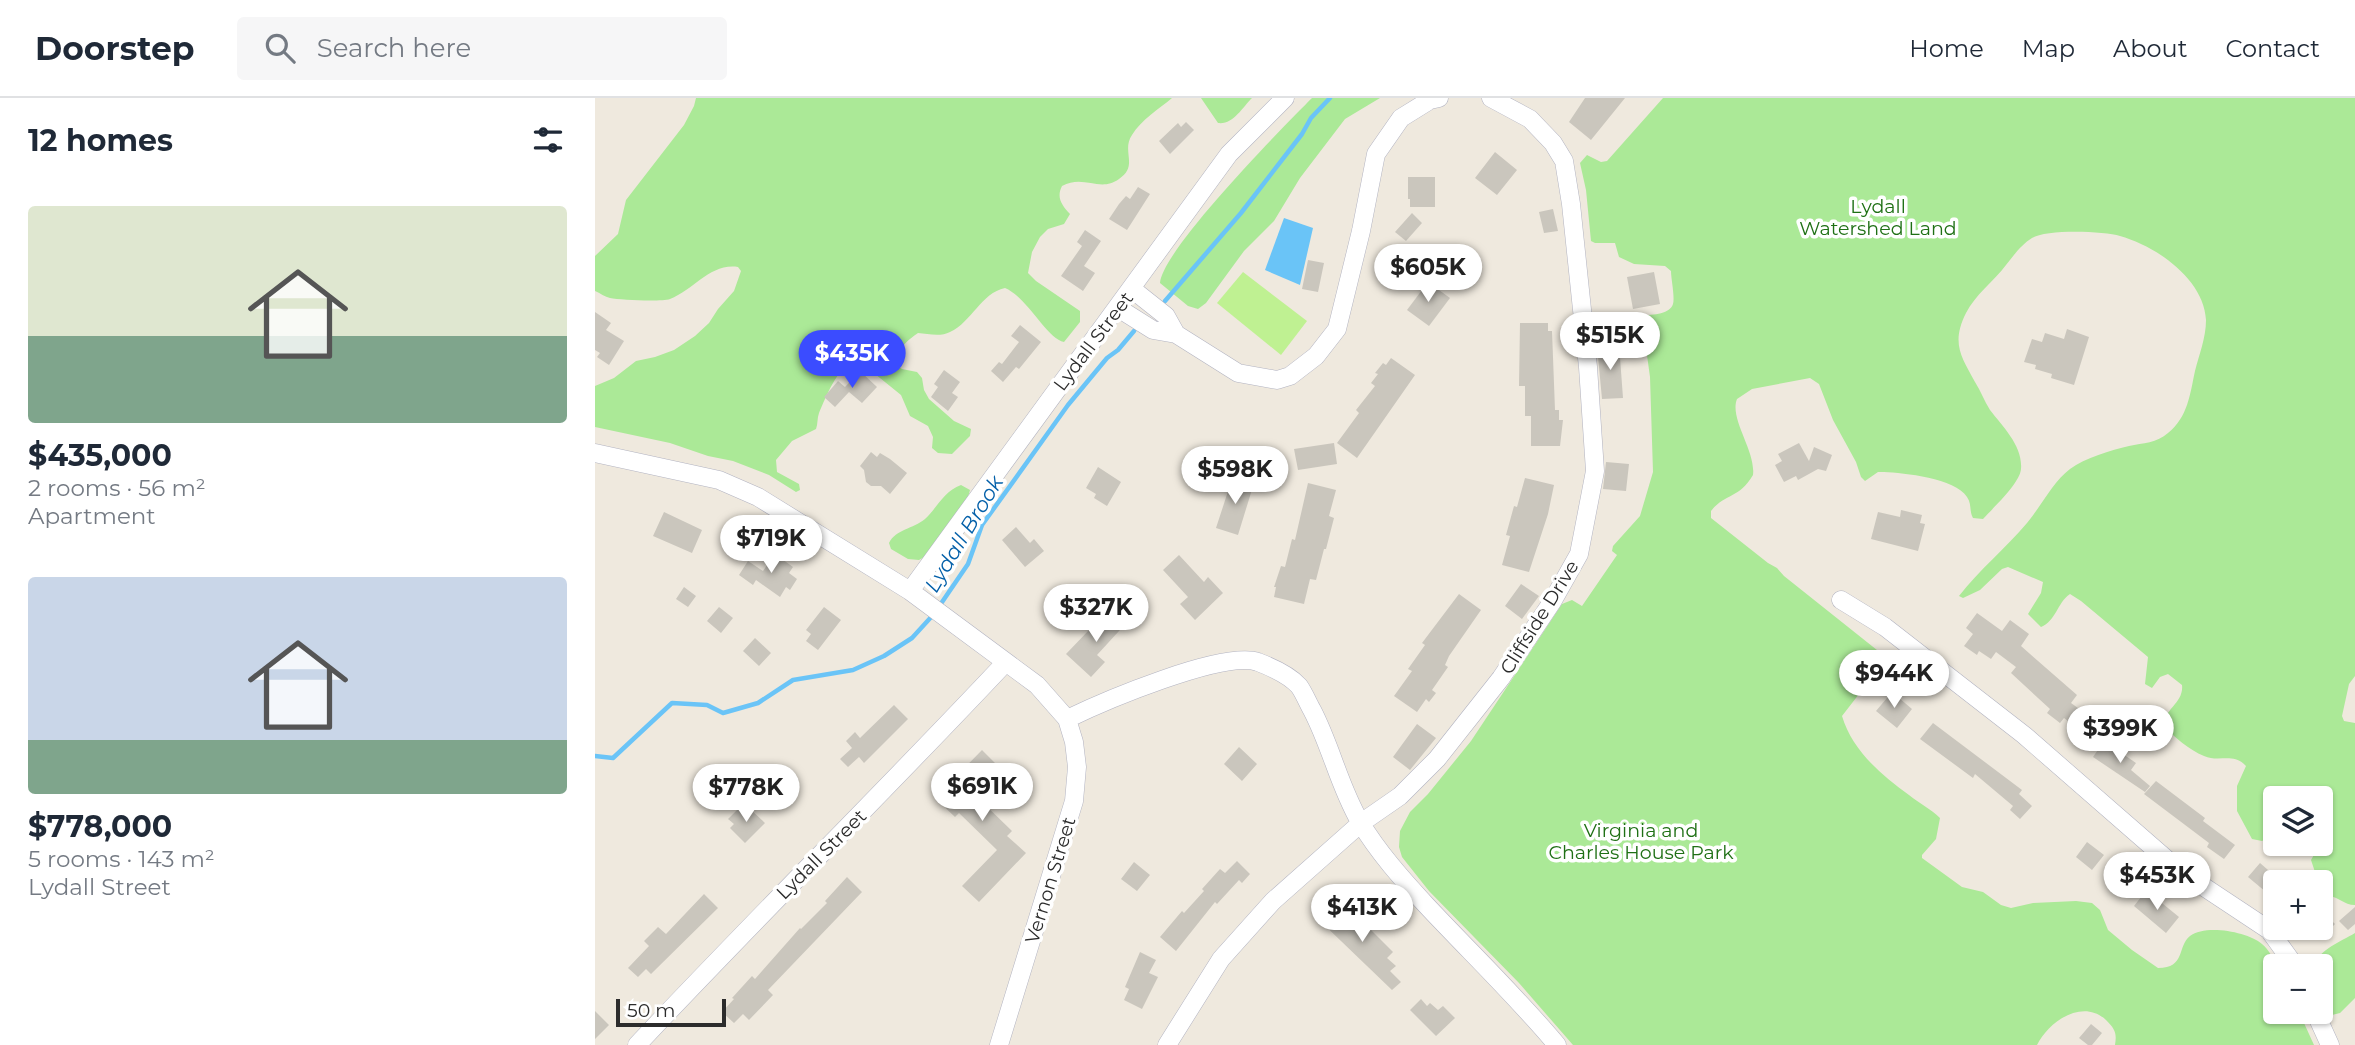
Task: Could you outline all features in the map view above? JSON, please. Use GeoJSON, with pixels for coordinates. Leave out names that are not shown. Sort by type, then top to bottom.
{"type":"FeatureCollection","features":[{"type":"Feature","properties":{"kind":"street","name":"Lydall Street"},"geometry":{"type":"LineString","coordinates":[[909,591],[1229,154],[1286,98]]}},
{"type":"Feature","properties":{"kind":"street"},"geometry":{"type":"LineString","coordinates":[[1118,308],[1146,325],[1176,334],[1238,373],[1277,380],[1290,376],[1316,356],[1337,329],[1361,231],[1376,154],[1401,118],[1430,100],[1439,98]]}},
{"type":"Feature","properties":{"kind":"street","name":"Cliffside Drive"},"geometry":{"type":"LineString","coordinates":[[1167,1045],[1221,959],[1273,901],[1361,823],[1401,796],[1437,759],[1501,678],[1545,612],[1579,554],[1595,471],[1588,367],[1564,161],[1553,143],[1530,119],[1491,98]]}},
{"type":"Feature","properties":{"kind":"street"},"geometry":{"type":"LineString","coordinates":[[1132,289],[1166,316],[1176,334]]}},
{"type":"Feature","properties":{"kind":"street","name":"Vernon Street"},"geometry":{"type":"LineString","coordinates":[[595,453],[645,462],[729,484],[780,510],[909,591],[1037,684],[1067,719],[1074,742],[1077,767],[1074,801],[999,1045]]}},
{"type":"Feature","properties":{"kind":"street"},"geometry":{"type":"LineString","coordinates":[[1841,600],[1885,627],[2024,735],[2180,871],[2269,930],[2286,954]]}},
{"type":"Feature","properties":{"kind":"street"},"geometry":{"type":"LineString","coordinates":[[1067,719],[1207,665],[1232,660],[1256,661],[1279,672],[1299,686],[1320,726],[1342,788],[1361,823],[1404,881],[1503,984],[1557,1045]]}},
{"type":"Feature","properties":{"kind":"street","name":"Lydall Street"},"geometry":{"type":"LineString","coordinates":[[637,1045],[1005,663]]}},
{"type":"Feature","properties":{"kind":"street"},"geometry":{"type":"LineString","coordinates":[[2320,1024],[2330,1045]]}},
{"type":"Feature","properties":{"kind":"green space"},"geometry":{"type":"Polygon","coordinates":[[[696,98],[1172,98],[1145,120],[1132,135],[1128,147],[1128,169],[1119,179],[1105,184],[1078,182],[1062,186],[1060,198],[1070,214],[1064,224],[1048,229],[1040,237],[1032,252],[1028,273],[1080,311],[1080,322],[1064,342],[1051,334],[1021,300],[1005,288],[989,296],[965,322],[950,332],[939,335],[918,333],[906,343],[899,351],[896,365],[917,372],[922,378],[929,399],[954,421],[971,429],[970,436],[952,454],[938,453],[932,448],[933,437],[928,426],[910,416],[901,395],[859,361],[852,362],[840,373],[830,389],[819,413],[816,429],[792,441],[776,460],[777,472],[799,484],[800,490],[796,492],[769,475],[733,461],[670,443],[595,427],[595,386],[614,378],[636,361],[674,350],[695,336],[734,291],[741,271],[738,267],[719,269],[679,295],[665,300],[615,299],[595,291],[595,256],[618,234],[626,200],[684,125],[696,98]]]}},
{"type":"Feature","properties":{"kind":"green space"},"geometry":{"type":"Polygon","coordinates":[[[1201,98],[1252,98],[1233,119],[1218,123],[1201,98]]]}},
{"type":"Feature","properties":{"kind":"green space"},"geometry":{"type":"Polygon","coordinates":[[[1312,98],[1380,98],[1345,119],[1300,178],[1274,221],[1244,251],[1206,303],[1198,309],[1188,306],[1160,283],[1166,267],[1181,244],[1226,189],[1312,98]]]}},
{"type":"Feature","properties":{"kind":"green space"},"geometry":{"type":"Polygon","coordinates":[[[1663,98],[2355,98],[2355,676],[2349,684],[2342,716],[2344,721],[2355,723],[2355,905],[2333,898],[2333,870],[2314,870],[2311,860],[2313,856],[2333,856],[2333,786],[2263,786],[2263,840],[2252,839],[2237,811],[2237,786],[2246,766],[2236,760],[2210,758],[2198,753],[2163,726],[2164,720],[2180,697],[2182,685],[2168,674],[2160,677],[2152,688],[2145,684],[2148,657],[2081,601],[2070,594],[2050,621],[2041,627],[2028,614],[2041,593],[2043,582],[2008,567],[2002,569],[1980,590],[1963,598],[1959,596],[2027,523],[2052,487],[2070,469],[2106,452],[2159,439],[2180,420],[2190,397],[2204,340],[2206,320],[2197,291],[2176,266],[2163,256],[2134,241],[2112,234],[2075,232],[2039,235],[2021,247],[1970,306],[1959,333],[1962,357],[1988,407],[2019,452],[2021,461],[2016,481],[1983,519],[1973,518],[1969,500],[1961,491],[1941,481],[1916,475],[1878,472],[1865,481],[1833,420],[1819,384],[1810,378],[1752,389],[1737,399],[1739,426],[1751,456],[1753,475],[1743,488],[1721,501],[1711,511],[1711,518],[1887,658],[1842,716],[1853,740],[1869,761],[1888,779],[1940,818],[1936,839],[1922,858],[1962,887],[1983,892],[2001,905],[2011,908],[2033,903],[2092,903],[2100,910],[2108,930],[2158,968],[2167,967],[2177,961],[2186,940],[2197,932],[2227,931],[2256,940],[2270,954],[2263,954],[2263,1024],[2304,1024],[2314,1045],[2115,1045],[2115,1034],[2111,1026],[2097,1014],[2087,1011],[2067,1015],[2058,1021],[2042,1036],[2037,1045],[1573,1045],[1519,983],[1429,891],[1402,857],[1399,847],[1400,831],[1410,812],[1471,741],[1562,604],[1572,600],[1582,606],[1617,555],[1612,551],[1613,546],[1640,516],[1653,472],[1650,377],[1646,348],[1642,339],[1599,340],[1600,316],[1651,315],[1669,310],[1673,304],[1671,271],[1665,266],[1634,264],[1619,257],[1615,243],[1591,241],[1586,190],[1580,163],[1587,155],[1601,162],[1607,161],[1663,98]]]}},
{"type":"Feature","properties":{"kind":"green space"},"geometry":{"type":"Polygon","coordinates":[[[1243,272],[1307,321],[1281,355],[1217,303],[1243,272]]]}},
{"type":"Feature","properties":{"kind":"green space"},"geometry":{"type":"Polygon","coordinates":[[[961,485],[970,490],[968,497],[926,556],[919,560],[908,559],[891,549],[889,543],[892,538],[925,519],[945,495],[961,485]]]}},
{"type":"Feature","properties":{"kind":"green space"},"geometry":{"type":"Polygon","coordinates":[[[2355,933],[2355,998],[2340,1013],[2333,1015],[2333,954],[2321,954],[2355,933]]]}},
{"type":"Feature","properties":{"kind":"water"},"geometry":{"type":"Polygon","coordinates":[[[1284,218],[1313,228],[1300,285],[1265,270],[1284,218]]]}},
{"type":"Feature","properties":{"kind":"building"},"geometry":{"type":"Polygon","coordinates":[[[1585,98],[1625,98],[1591,140],[1569,122],[1585,98]]]}},
{"type":"Feature","properties":{"kind":"building"},"geometry":{"type":"Polygon","coordinates":[[[1186,122],[1194,130],[1170,154],[1159,141],[1178,123],[1181,127],[1186,122]]]}},
{"type":"Feature","properties":{"kind":"building"},"geometry":{"type":"Polygon","coordinates":[[[1495,152],[1517,170],[1497,195],[1475,178],[1495,152]]]}},
{"type":"Feature","properties":{"kind":"building"},"geometry":{"type":"Polygon","coordinates":[[[1408,177],[1435,177],[1435,207],[1410,207],[1408,177]]]}},
{"type":"Feature","properties":{"kind":"building"},"geometry":{"type":"Polygon","coordinates":[[[1138,187],[1150,194],[1127,230],[1109,219],[1126,196],[1130,199],[1138,187]]]}},
{"type":"Feature","properties":{"kind":"building"},"geometry":{"type":"Polygon","coordinates":[[[1553,209],[1558,231],[1544,233],[1539,212],[1553,209]]]}},
{"type":"Feature","properties":{"kind":"building"},"geometry":{"type":"Polygon","coordinates":[[[1412,213],[1422,223],[1406,241],[1395,232],[1412,213]]]}},
{"type":"Feature","properties":{"kind":"building"},"geometry":{"type":"Polygon","coordinates":[[[1085,230],[1101,241],[1084,266],[1095,273],[1083,291],[1061,276],[1082,246],[1077,242],[1085,230]]]}},
{"type":"Feature","properties":{"kind":"building"},"geometry":{"type":"Polygon","coordinates":[[[1412,256],[1430,270],[1423,279],[1405,265],[1412,256]]]}},
{"type":"Feature","properties":{"kind":"building"},"geometry":{"type":"Polygon","coordinates":[[[1308,260],[1324,263],[1318,292],[1302,289],[1308,260]]]}},
{"type":"Feature","properties":{"kind":"building"},"geometry":{"type":"Polygon","coordinates":[[[1654,272],[1660,304],[1633,309],[1627,277],[1654,272]]]}},
{"type":"Feature","properties":{"kind":"building"},"geometry":{"type":"Polygon","coordinates":[[[1428,282],[1450,298],[1429,326],[1407,310],[1428,282]]]}},
{"type":"Feature","properties":{"kind":"building"},"geometry":{"type":"Polygon","coordinates":[[[595,312],[611,323],[606,330],[624,341],[609,365],[597,357],[600,353],[595,350],[595,312]]]}},
{"type":"Feature","properties":{"kind":"building"},"geometry":{"type":"Polygon","coordinates":[[[1520,323],[1548,323],[1548,331],[1552,331],[1555,410],[1559,410],[1559,420],[1563,420],[1560,446],[1531,446],[1531,416],[1525,416],[1525,386],[1519,386],[1520,323]]]}},
{"type":"Feature","properties":{"kind":"building"},"geometry":{"type":"Polygon","coordinates":[[[1020,325],[1041,342],[1019,369],[1016,367],[1003,382],[991,371],[999,362],[1002,364],[1019,342],[1011,336],[1020,325]]]}},
{"type":"Feature","properties":{"kind":"building"},"geometry":{"type":"Polygon","coordinates":[[[2067,329],[2089,337],[2074,385],[2051,378],[2052,374],[2035,369],[2036,365],[2024,362],[2032,339],[2042,342],[2045,333],[2064,339],[2067,329]]]}},
{"type":"Feature","properties":{"kind":"building"},"geometry":{"type":"Polygon","coordinates":[[[1619,344],[1623,398],[1602,399],[1597,346],[1619,344]]]}},
{"type":"Feature","properties":{"kind":"building"},"geometry":{"type":"Polygon","coordinates":[[[1391,358],[1415,375],[1357,458],[1337,443],[1359,413],[1356,410],[1375,386],[1371,383],[1378,374],[1375,373],[1391,358]]]}},
{"type":"Feature","properties":{"kind":"building"},"geometry":{"type":"Polygon","coordinates":[[[944,370],[960,382],[952,393],[958,397],[948,411],[931,397],[938,387],[934,384],[944,370]]]}},
{"type":"Feature","properties":{"kind":"building"},"geometry":{"type":"Polygon","coordinates":[[[860,371],[877,387],[862,403],[849,392],[835,407],[824,397],[838,381],[845,387],[860,371]]]}},
{"type":"Feature","properties":{"kind":"building"},"geometry":{"type":"Polygon","coordinates":[[[1334,443],[1337,464],[1298,470],[1294,449],[1334,443]]]}},
{"type":"Feature","properties":{"kind":"building"},"geometry":{"type":"Polygon","coordinates":[[[1799,443],[1809,461],[1814,447],[1832,455],[1826,471],[1818,469],[1798,480],[1796,476],[1784,482],[1775,465],[1782,461],[1778,454],[1799,443]]]}},
{"type":"Feature","properties":{"kind":"building"},"geometry":{"type":"Polygon","coordinates":[[[871,452],[877,457],[880,453],[907,473],[890,494],[881,486],[871,486],[866,482],[864,470],[860,466],[871,452]]]}},
{"type":"Feature","properties":{"kind":"building"},"geometry":{"type":"Polygon","coordinates":[[[1606,462],[1629,464],[1626,491],[1603,489],[1606,462]]]}},
{"type":"Feature","properties":{"kind":"building"},"geometry":{"type":"Polygon","coordinates":[[[1098,467],[1121,482],[1107,506],[1094,498],[1096,494],[1086,488],[1098,467]]]}},
{"type":"Feature","properties":{"kind":"building"},"geometry":{"type":"Polygon","coordinates":[[[1233,476],[1254,483],[1238,535],[1216,528],[1233,476]]]}},
{"type":"Feature","properties":{"kind":"building"},"geometry":{"type":"Polygon","coordinates":[[[1525,478],[1554,485],[1548,514],[1529,572],[1502,565],[1510,536],[1506,535],[1525,478]]]}},
{"type":"Feature","properties":{"kind":"building"},"geometry":{"type":"Polygon","coordinates":[[[1308,483],[1336,490],[1329,516],[1334,518],[1326,549],[1316,580],[1310,579],[1304,604],[1274,597],[1274,587],[1281,566],[1285,567],[1292,539],[1295,540],[1308,483]]]}},
{"type":"Feature","properties":{"kind":"building"},"geometry":{"type":"Polygon","coordinates":[[[1901,510],[1922,515],[1920,523],[1925,524],[1918,551],[1871,539],[1878,512],[1900,517],[1901,510]]]}},
{"type":"Feature","properties":{"kind":"building"},"geometry":{"type":"Polygon","coordinates":[[[664,512],[702,530],[692,553],[653,536],[664,512]]]}},
{"type":"Feature","properties":{"kind":"building"},"geometry":{"type":"Polygon","coordinates":[[[1016,527],[1030,543],[1034,539],[1044,551],[1025,567],[1002,540],[1016,527]]]}},
{"type":"Feature","properties":{"kind":"building"},"geometry":{"type":"Polygon","coordinates":[[[775,554],[793,567],[789,573],[797,579],[790,590],[786,587],[780,597],[756,580],[753,585],[739,575],[748,561],[763,571],[775,554]]]}},
{"type":"Feature","properties":{"kind":"building"},"geometry":{"type":"Polygon","coordinates":[[[1179,555],[1204,582],[1208,577],[1223,593],[1195,620],[1180,604],[1188,597],[1163,570],[1179,555]]]}},
{"type":"Feature","properties":{"kind":"building"},"geometry":{"type":"Polygon","coordinates":[[[1521,584],[1539,596],[1522,619],[1505,606],[1521,584]]]}},
{"type":"Feature","properties":{"kind":"building"},"geometry":{"type":"Polygon","coordinates":[[[684,587],[696,596],[688,607],[676,599],[684,587]]]}},
{"type":"Feature","properties":{"kind":"building"},"geometry":{"type":"Polygon","coordinates":[[[1459,594],[1481,610],[1449,656],[1445,665],[1448,667],[1432,690],[1436,693],[1429,702],[1426,699],[1417,712],[1394,696],[1412,671],[1408,669],[1425,645],[1422,643],[1459,594]]]}},
{"type":"Feature","properties":{"kind":"building"},"geometry":{"type":"Polygon","coordinates":[[[719,607],[733,618],[721,633],[707,621],[719,607]]]}},
{"type":"Feature","properties":{"kind":"building"},"geometry":{"type":"Polygon","coordinates":[[[824,607],[841,620],[818,650],[806,641],[811,634],[806,630],[824,607]]]}},
{"type":"Feature","properties":{"kind":"building"},"geometry":{"type":"Polygon","coordinates":[[[1120,609],[1130,619],[1097,655],[1105,662],[1091,677],[1066,654],[1089,630],[1094,635],[1120,609]]]}},
{"type":"Feature","properties":{"kind":"building"},"geometry":{"type":"Polygon","coordinates":[[[1977,613],[2002,631],[2010,620],[2029,634],[2021,646],[2077,695],[2071,703],[2082,711],[2072,724],[2064,718],[2060,723],[2047,713],[2050,709],[2011,673],[2016,667],[1996,652],[1991,659],[1979,651],[1977,655],[1964,646],[1973,634],[1966,628],[1977,613]]]}},
{"type":"Feature","properties":{"kind":"building"},"geometry":{"type":"Polygon","coordinates":[[[755,638],[771,653],[759,666],[743,651],[755,638]]]}},
{"type":"Feature","properties":{"kind":"building"},"geometry":{"type":"Polygon","coordinates":[[[1892,692],[1912,709],[1897,728],[1876,711],[1892,692]]]}},
{"type":"Feature","properties":{"kind":"building"},"geometry":{"type":"Polygon","coordinates":[[[894,705],[908,719],[864,763],[859,757],[848,767],[840,759],[852,748],[846,741],[855,732],[860,738],[894,705]]]}},
{"type":"Feature","properties":{"kind":"building"},"geometry":{"type":"Polygon","coordinates":[[[1933,723],[2022,790],[2019,794],[2032,806],[2020,819],[2010,810],[2013,806],[1975,774],[1973,778],[1920,739],[1933,723]]]}},
{"type":"Feature","properties":{"kind":"building"},"geometry":{"type":"Polygon","coordinates":[[[1417,724],[1436,738],[1410,770],[1393,757],[1417,724]]]}},
{"type":"Feature","properties":{"kind":"building"},"geometry":{"type":"Polygon","coordinates":[[[2104,741],[2136,763],[2131,770],[2150,786],[2145,792],[2093,757],[2104,741]]]}},
{"type":"Feature","properties":{"kind":"building"},"geometry":{"type":"Polygon","coordinates":[[[1239,747],[1257,764],[1242,781],[1224,764],[1239,747]]]}},
{"type":"Feature","properties":{"kind":"building"},"geometry":{"type":"Polygon","coordinates":[[[982,750],[1001,769],[976,796],[1012,831],[1007,836],[1026,853],[979,902],[962,886],[997,850],[959,813],[955,817],[935,798],[982,750]]]}},
{"type":"Feature","properties":{"kind":"building"},"geometry":{"type":"Polygon","coordinates":[[[2156,781],[2235,845],[2224,859],[2207,847],[2209,843],[2144,794],[2156,781]]]}},
{"type":"Feature","properties":{"kind":"building"},"geometry":{"type":"Polygon","coordinates":[[[739,808],[745,814],[750,809],[765,823],[745,843],[730,828],[734,824],[728,819],[739,808]]]}},
{"type":"Feature","properties":{"kind":"building"},"geometry":{"type":"Polygon","coordinates":[[[2087,842],[2104,855],[2092,870],[2076,857],[2087,842]]]}},
{"type":"Feature","properties":{"kind":"building"},"geometry":{"type":"Polygon","coordinates":[[[1237,861],[1250,874],[1242,883],[1239,880],[1217,904],[1215,902],[1176,951],[1160,937],[1204,891],[1202,889],[1220,869],[1225,873],[1237,861]]]}},
{"type":"Feature","properties":{"kind":"building"},"geometry":{"type":"Polygon","coordinates":[[[1134,862],[1150,875],[1137,891],[1121,879],[1134,862]]]}},
{"type":"Feature","properties":{"kind":"building"},"geometry":{"type":"Polygon","coordinates":[[[2260,863],[2268,870],[2263,870],[2263,890],[2248,877],[2260,863]]]}},
{"type":"Feature","properties":{"kind":"building"},"geometry":{"type":"Polygon","coordinates":[[[847,877],[862,892],[768,990],[773,995],[749,1020],[743,1014],[734,1023],[722,1012],[734,999],[732,998],[752,976],[755,979],[800,928],[827,903],[825,901],[847,877]]]}},
{"type":"Feature","properties":{"kind":"building"},"geometry":{"type":"Polygon","coordinates":[[[2145,892],[2179,917],[2166,933],[2134,906],[2145,892]]]}},
{"type":"Feature","properties":{"kind":"building"},"geometry":{"type":"Polygon","coordinates":[[[704,894],[718,908],[651,974],[646,969],[638,977],[628,968],[649,946],[644,941],[658,927],[666,934],[704,894]]]}},
{"type":"Feature","properties":{"kind":"building"},"geometry":{"type":"Polygon","coordinates":[[[1327,906],[1338,916],[1343,911],[1356,921],[1359,918],[1393,952],[1387,958],[1396,966],[1390,971],[1401,982],[1392,990],[1316,917],[1327,906]]]}},
{"type":"Feature","properties":{"kind":"building"},"geometry":{"type":"Polygon","coordinates":[[[2355,907],[2355,924],[2348,930],[2339,921],[2355,907]]]}},
{"type":"Feature","properties":{"kind":"building"},"geometry":{"type":"Polygon","coordinates":[[[1140,952],[1156,960],[1149,973],[1158,977],[1142,1009],[1124,1000],[1129,989],[1125,987],[1140,952]]]}},
{"type":"Feature","properties":{"kind":"building"},"geometry":{"type":"Polygon","coordinates":[[[1421,999],[1427,1006],[1430,1003],[1438,1010],[1443,1006],[1455,1018],[1436,1036],[1410,1010],[1421,999]]]}},
{"type":"Feature","properties":{"kind":"building"},"geometry":{"type":"Polygon","coordinates":[[[595,1011],[609,1025],[595,1039],[595,1011]]]}},
{"type":"Feature","properties":{"kind":"building"},"geometry":{"type":"Polygon","coordinates":[[[2091,1024],[2102,1033],[2092,1045],[2088,1045],[2079,1038],[2091,1024]]]}},
{"type":"Feature","properties":{"kind":"waterway","name":"Lydall Brook"},"geometry":{"type":"LineString","coordinates":[[1165,301],[1241,213],[1302,134],[1311,118],[1330,98]]}},
{"type":"Feature","properties":{"kind":"waterway","name":"Lydall Brook"},"geometry":{"type":"LineString","coordinates":[[938,608],[968,564],[982,525],[1068,405],[1107,358],[1118,350],[1134,331]]}},
{"type":"Feature","properties":{"kind":"waterway","name":"Lydall Brook"},"geometry":{"type":"LineString","coordinates":[[595,756],[613,758],[672,703],[707,705],[723,713],[758,703],[793,680],[853,670],[884,656],[912,638],[933,615]]}},
{"type":"Feature","properties":{"kind":"park label","name":"Lydall Watershed Land"},"geometry":{"type":"Point","coordinates":[1878,217]}},
{"type":"Feature","properties":{"kind":"park label","name":"Virginia and Charles House Park"},"geometry":{"type":"Point","coordinates":[1641,841]}}]}
